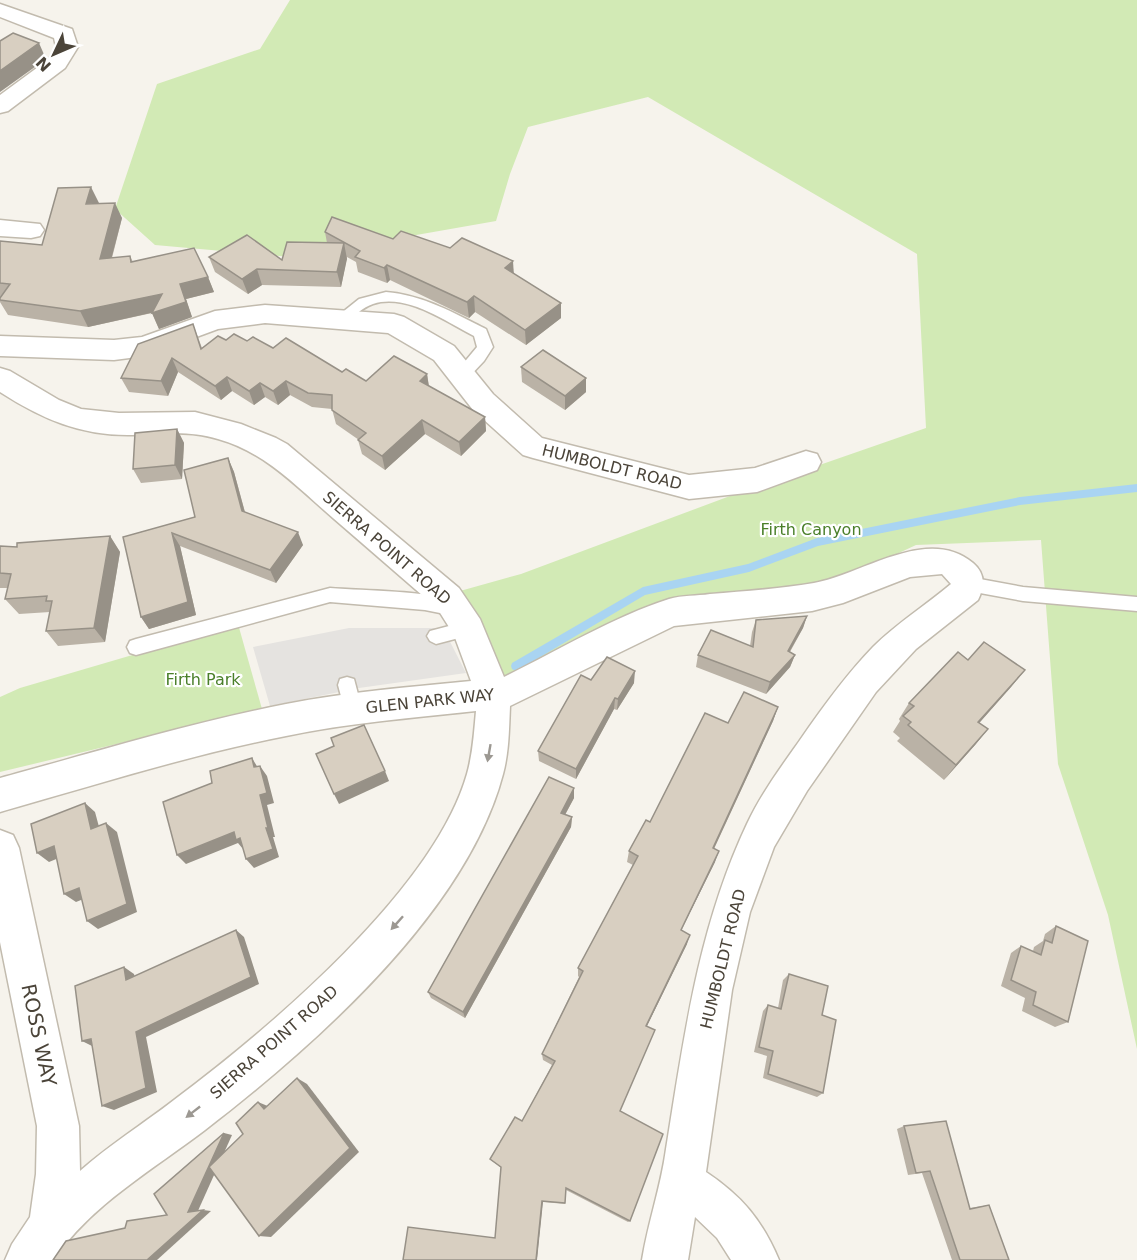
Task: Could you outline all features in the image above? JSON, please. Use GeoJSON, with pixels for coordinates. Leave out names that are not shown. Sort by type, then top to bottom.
{"type":"FeatureCollection","features":[{"type":"Feature","properties":{"kind":"street"},"geometry":{"type":"LineString","coordinates":[[0,10],[63,34],[67,47],[57,63],[0,106]]}},
{"type":"Feature","properties":{"kind":"street"},"geometry":{"type":"LineString","coordinates":[[0,228],[31,230]]}},
{"type":"Feature","properties":{"kind":"street","name":"HUMBOLDT ROAD"},"geometry":{"type":"LineString","coordinates":[[0,346],[114,350],[145,346],[215,320],[265,314],[394,324],[444,353],[483,402],[533,447],[689,487],[757,480],[806,462]]}},
{"type":"Feature","properties":{"kind":"street","name":"SIERRA POINT ROAD"},"geometry":{"type":"LineString","coordinates":[[0,378],[55,410],[84,420],[203,424],[222,429],[277,452],[439,589],[462,619],[494,695],[490,748],[485,774],[469,816],[444,861],[403,917],[344,981],[291,1032],[190,1115],[110,1173],[39,1242]]}},
{"type":"Feature","properties":{"kind":"street","name":"GLEN PARK WAY"},"geometry":{"type":"LineString","coordinates":[[0,795],[163,749],[286,720],[350,697],[494,695],[519,688],[645,623],[672,612],[812,597],[843,590],[906,565],[934,561],[961,574]]}},
{"type":"Feature","properties":{"kind":"street","name":"HUMBOLDT ROAD"},"geometry":{"type":"LineString","coordinates":[[665,1260],[666,1246],[682,1182],[702,1048],[724,942],[734,901],[760,837],[778,804],[833,722],[874,670],[904,640],[967,590],[961,574]]}},
{"type":"Feature","properties":{"kind":"street","name":"ROSS WAY"},"geometry":{"type":"LineString","coordinates":[[0,848],[58,1126],[58,1174],[39,1242]]}},
{"type":"Feature","properties":{"kind":"street"},"geometry":{"type":"LineString","coordinates":[[682,1182],[713,1203],[733,1221],[756,1260]]}},
{"type":"Feature","properties":{"kind":"lane"},"geometry":{"type":"LineString","coordinates":[[341,319],[370,299],[388,296],[424,306],[481,333],[485,347],[462,375]]}},
{"type":"Feature","properties":{"kind":"lane"},"geometry":{"type":"LineString","coordinates":[[961,574],[1023,594],[1137,604]]}},
{"type":"Feature","properties":{"kind":"lane"},"geometry":{"type":"LineString","coordinates":[[136,647],[330,595],[425,603],[462,619]]}},
{"type":"Feature","properties":{"kind":"lane"},"geometry":{"type":"LineString","coordinates":[[436,636],[462,619]]}},
{"type":"Feature","properties":{"kind":"green space","name":"Firth Canyon"},"geometry":{"type":"Polygon","coordinates":[[[290,0],[1137,0],[1137,1049],[1108,915],[1058,764],[1041,540],[916,545],[826,587],[648,607],[501,680],[460,591],[521,574],[730,496],[926,428],[917,254],[648,97],[528,127],[510,174],[496,221],[291,257],[155,245],[115,209],[157,84],[260,49],[290,0]]]}},
{"type":"Feature","properties":{"kind":"green space","name":"Firth Park"},"geometry":{"type":"Polygon","coordinates":[[[238,624],[262,709],[0,772],[0,697],[20,688],[238,624]]]}},
{"type":"Feature","properties":{"kind":"shaded area"},"geometry":{"type":"Polygon","coordinates":[[[349,628],[443,628],[466,673],[359,688],[270,706],[253,647],[349,628]]]}},
{"type":"Feature","properties":{"kind":"building"},"geometry":{"type":"Polygon","coordinates":[[[13,33],[39,43],[0,71],[0,41],[13,33]]]}},
{"type":"Feature","properties":{"kind":"building"},"geometry":{"type":"Polygon","coordinates":[[[91,187],[86,204],[115,203],[100,259],[130,256],[131,262],[194,248],[208,277],[180,284],[186,302],[152,313],[162,294],[80,311],[0,300],[10,284],[0,283],[0,241],[42,245],[58,188],[91,187]]]}},
{"type":"Feature","properties":{"kind":"building"},"geometry":{"type":"Polygon","coordinates":[[[332,217],[393,239],[401,231],[450,248],[462,238],[513,261],[505,268],[561,303],[525,330],[474,296],[467,302],[387,265],[384,268],[355,257],[360,251],[325,232],[332,217]]]}},
{"type":"Feature","properties":{"kind":"building"},"geometry":{"type":"Polygon","coordinates":[[[247,235],[282,260],[287,242],[344,243],[337,272],[257,269],[242,279],[209,257],[247,235]]]}},
{"type":"Feature","properties":{"kind":"building"},"geometry":{"type":"Polygon","coordinates":[[[193,324],[201,349],[218,336],[226,340],[234,334],[247,341],[253,337],[273,348],[286,338],[342,372],[346,369],[366,381],[394,356],[427,374],[420,381],[485,417],[459,442],[422,420],[382,456],[358,440],[366,433],[332,410],[332,395],[308,393],[286,381],[273,391],[260,383],[249,391],[227,377],[215,386],[172,358],[161,381],[121,378],[138,344],[193,324]]]}},
{"type":"Feature","properties":{"kind":"building"},"geometry":{"type":"Polygon","coordinates":[[[543,350],[586,378],[565,396],[521,367],[543,350]]]}},
{"type":"Feature","properties":{"kind":"building"},"geometry":{"type":"Polygon","coordinates":[[[177,429],[175,465],[133,469],[135,433],[177,429]]]}},
{"type":"Feature","properties":{"kind":"building"},"geometry":{"type":"Polygon","coordinates":[[[228,458],[242,511],[298,532],[270,570],[172,533],[188,602],[141,617],[123,537],[195,517],[184,470],[228,458]]]}},
{"type":"Feature","properties":{"kind":"building"},"geometry":{"type":"Polygon","coordinates":[[[110,536],[94,628],[46,631],[52,601],[46,601],[47,596],[5,599],[11,574],[0,573],[0,546],[17,547],[17,543],[110,536]]]}},
{"type":"Feature","properties":{"kind":"building"},"geometry":{"type":"Polygon","coordinates":[[[807,616],[788,651],[795,655],[770,682],[698,655],[711,630],[753,647],[756,620],[807,616]]]}},
{"type":"Feature","properties":{"kind":"building"},"geometry":{"type":"Polygon","coordinates":[[[984,642],[1025,670],[978,722],[988,729],[956,765],[908,725],[911,722],[903,716],[914,706],[909,703],[958,652],[968,660],[984,642]]]}},
{"type":"Feature","properties":{"kind":"building"},"geometry":{"type":"Polygon","coordinates":[[[607,657],[635,671],[618,699],[615,698],[576,769],[538,751],[581,675],[591,680],[607,657]]]}},
{"type":"Feature","properties":{"kind":"building"},"geometry":{"type":"Polygon","coordinates":[[[744,692],[778,707],[713,848],[719,851],[681,930],[690,935],[646,1026],[655,1030],[620,1111],[663,1134],[630,1221],[566,1188],[565,1203],[542,1201],[536,1260],[403,1260],[408,1227],[495,1238],[501,1167],[490,1159],[515,1117],[522,1121],[555,1061],[542,1054],[583,971],[578,968],[638,856],[629,851],[646,820],[650,822],[705,713],[728,723],[744,692]]]}},
{"type":"Feature","properties":{"kind":"building"},"geometry":{"type":"Polygon","coordinates":[[[364,725],[385,771],[334,794],[316,754],[334,746],[331,738],[364,725]]]}},
{"type":"Feature","properties":{"kind":"building"},"geometry":{"type":"Polygon","coordinates":[[[252,758],[254,767],[260,766],[267,793],[260,795],[268,828],[266,828],[273,849],[246,859],[240,838],[236,840],[234,832],[177,855],[163,802],[212,783],[210,771],[252,758]]]}},
{"type":"Feature","properties":{"kind":"building"},"geometry":{"type":"Polygon","coordinates":[[[549,777],[574,788],[561,813],[572,817],[463,1012],[428,992],[549,777]]]}},
{"type":"Feature","properties":{"kind":"building"},"geometry":{"type":"Polygon","coordinates":[[[85,803],[91,829],[106,823],[127,904],[87,921],[79,888],[64,894],[54,846],[37,853],[31,824],[85,803]]]}},
{"type":"Feature","properties":{"kind":"building"},"geometry":{"type":"Polygon","coordinates":[[[1056,926],[1088,941],[1068,1022],[1033,1005],[1036,992],[1011,980],[1021,946],[1041,955],[1045,940],[1052,943],[1056,926]]]}},
{"type":"Feature","properties":{"kind":"building"},"geometry":{"type":"Polygon","coordinates":[[[236,930],[251,977],[136,1032],[146,1088],[102,1106],[91,1039],[82,1041],[75,986],[124,967],[126,980],[236,930]]]}},
{"type":"Feature","properties":{"kind":"building"},"geometry":{"type":"Polygon","coordinates":[[[789,974],[828,986],[822,1015],[836,1020],[823,1093],[768,1074],[773,1051],[759,1047],[768,1005],[781,1009],[789,974]]]}},
{"type":"Feature","properties":{"kind":"building"},"geometry":{"type":"Polygon","coordinates":[[[297,1078],[350,1148],[259,1236],[209,1167],[243,1134],[236,1123],[258,1102],[264,1109],[297,1078]]]}},
{"type":"Feature","properties":{"kind":"building"},"geometry":{"type":"Polygon","coordinates":[[[946,1121],[970,1209],[989,1205],[1009,1260],[960,1260],[930,1171],[916,1173],[904,1126],[946,1121]]]}},
{"type":"Feature","properties":{"kind":"building"},"geometry":{"type":"Polygon","coordinates":[[[224,1133],[188,1212],[203,1210],[147,1260],[53,1260],[66,1241],[125,1228],[127,1221],[167,1215],[154,1194],[224,1133]]]}},
{"type":"Feature","properties":{"kind":"waterway"},"geometry":{"type":"LineString","coordinates":[[516,666],[643,591],[749,568],[817,542],[1020,501],[1137,488]]}}]}
